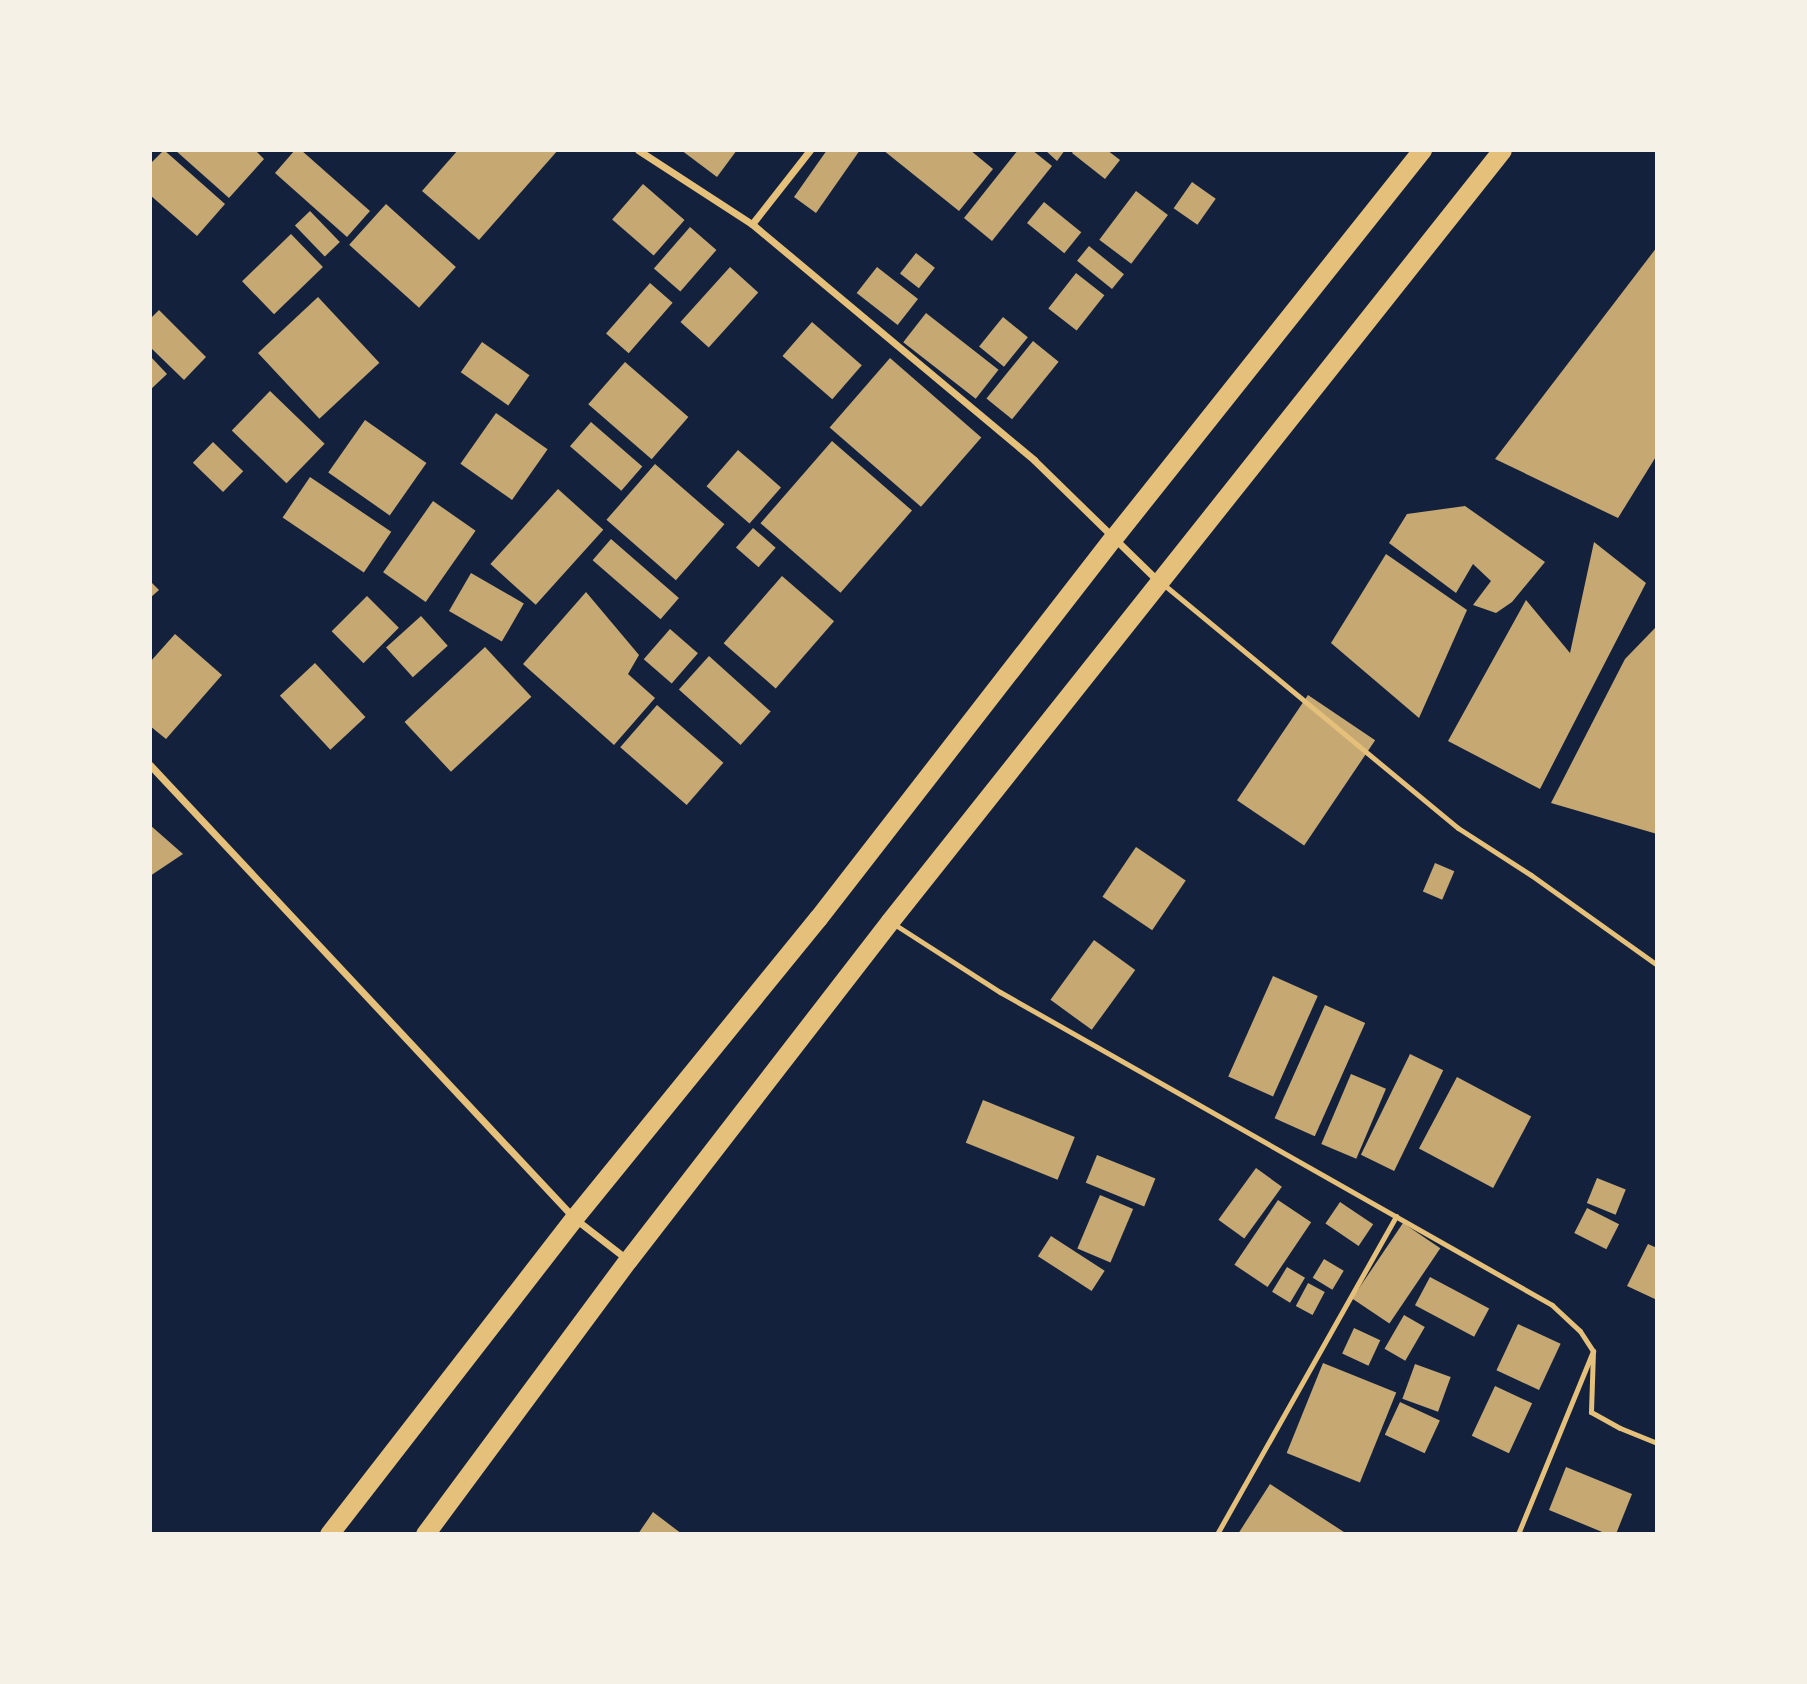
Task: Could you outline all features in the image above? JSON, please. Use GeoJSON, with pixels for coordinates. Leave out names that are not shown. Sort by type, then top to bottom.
{"type":"FeatureCollection","features":[{"type":"Feature","properties":{"kind":"highway"},"geometry":{"type":"LineString","coordinates":[[329,1534],[574,1217],[818,918],[1114,537],[1422,150]]}},
{"type":"Feature","properties":{"kind":"highway"},"geometry":{"type":"LineString","coordinates":[[425,1534],[628,1260],[890,921],[1502,150]]}},
{"type":"Feature","properties":{"kind":"street"},"geometry":{"type":"LineString","coordinates":[[638,150],[752,224],[1034,460],[1158,580]]}},
{"type":"Feature","properties":{"kind":"street"},"geometry":{"type":"LineString","coordinates":[[752,224],[810,150]]}},
{"type":"Feature","properties":{"kind":"street"},"geometry":{"type":"LineString","coordinates":[[150,765],[574,1217],[628,1260]]}},
{"type":"Feature","properties":{"kind":"lane"},"geometry":{"type":"LineString","coordinates":[[1158,580],[1458,828],[1531,875],[1657,965]]}},
{"type":"Feature","properties":{"kind":"lane"},"geometry":{"type":"LineString","coordinates":[[890,921],[1000,992],[1552,1305],[1580,1331],[1592,1351],[1591,1412],[1620,1428],[1657,1443]]}},
{"type":"Feature","properties":{"kind":"lane"},"geometry":{"type":"LineString","coordinates":[[1217,1534],[1396,1216]]}},
{"type":"Feature","properties":{"kind":"lane"},"geometry":{"type":"LineString","coordinates":[[1518,1534],[1592,1351]]}},
{"type":"Feature","properties":{"kind":"building"},"geometry":{"type":"Polygon","coordinates":[[[164,150],[225,204],[197,236],[150,195],[150,164],[164,150]]]}},
{"type":"Feature","properties":{"kind":"building"},"geometry":{"type":"Polygon","coordinates":[[[175,150],[255,150],[264,159],[229,198],[175,150]]]}},
{"type":"Feature","properties":{"kind":"building"},"geometry":{"type":"Polygon","coordinates":[[[295,150],[301,150],[370,211],[347,237],[275,173],[295,150]]]}},
{"type":"Feature","properties":{"kind":"building"},"geometry":{"type":"Polygon","coordinates":[[[458,150],[558,150],[479,240],[422,191],[458,150]]]}},
{"type":"Feature","properties":{"kind":"building"},"geometry":{"type":"Polygon","coordinates":[[[681,150],[737,150],[717,177],[681,150]]]}},
{"type":"Feature","properties":{"kind":"building"},"geometry":{"type":"Polygon","coordinates":[[[827,150],[860,150],[816,213],[794,197],[827,150]]]}},
{"type":"Feature","properties":{"kind":"building"},"geometry":{"type":"Polygon","coordinates":[[[883,150],[970,150],[993,169],[959,211],[883,150]]]}},
{"type":"Feature","properties":{"kind":"building"},"geometry":{"type":"Polygon","coordinates":[[[1018,150],[1032,150],[1052,166],[992,241],[964,218],[1018,150]]]}},
{"type":"Feature","properties":{"kind":"building"},"geometry":{"type":"Polygon","coordinates":[[[1045,150],[1065,150],[1057,161],[1045,150]]]}},
{"type":"Feature","properties":{"kind":"building"},"geometry":{"type":"Polygon","coordinates":[[[1074,150],[1107,150],[1120,160],[1105,179],[1072,153],[1074,150]]]}},
{"type":"Feature","properties":{"kind":"building"},"geometry":{"type":"Polygon","coordinates":[[[1192,182],[1216,199],[1197,225],[1174,208],[1192,182]]]}},
{"type":"Feature","properties":{"kind":"building"},"geometry":{"type":"Polygon","coordinates":[[[643,184],[685,220],[654,256],[612,219],[643,184]]]}},
{"type":"Feature","properties":{"kind":"building"},"geometry":{"type":"Polygon","coordinates":[[[1136,191],[1168,215],[1131,264],[1099,240],[1136,191]]]}},
{"type":"Feature","properties":{"kind":"building"},"geometry":{"type":"Polygon","coordinates":[[[1044,202],[1081,232],[1064,253],[1027,223],[1044,202]]]}},
{"type":"Feature","properties":{"kind":"building"},"geometry":{"type":"Polygon","coordinates":[[[386,204],[456,267],[419,308],[349,245],[386,204]]]}},
{"type":"Feature","properties":{"kind":"building"},"geometry":{"type":"Polygon","coordinates":[[[310,211],[340,242],[325,257],[295,226],[310,211]]]}},
{"type":"Feature","properties":{"kind":"building"},"geometry":{"type":"Polygon","coordinates":[[[690,227],[716,250],[680,291],[654,269],[690,227]]]}},
{"type":"Feature","properties":{"kind":"building"},"geometry":{"type":"Polygon","coordinates":[[[291,234],[323,267],[274,314],[242,281],[291,234]]]}},
{"type":"Feature","properties":{"kind":"building"},"geometry":{"type":"Polygon","coordinates":[[[1089,246],[1124,274],[1112,289],[1077,261],[1089,246]]]}},
{"type":"Feature","properties":{"kind":"building"},"geometry":{"type":"Polygon","coordinates":[[[1657,247],[1657,455],[1618,518],[1495,459],[1657,247]]]}},
{"type":"Feature","properties":{"kind":"building"},"geometry":{"type":"Polygon","coordinates":[[[916,253],[935,268],[919,288],[900,273],[916,253]]]}},
{"type":"Feature","properties":{"kind":"building"},"geometry":{"type":"Polygon","coordinates":[[[730,267],[758,292],[709,347],[680,322],[730,267]]]}},
{"type":"Feature","properties":{"kind":"building"},"geometry":{"type":"Polygon","coordinates":[[[877,267],[918,299],[898,325],[857,293],[877,267]]]}},
{"type":"Feature","properties":{"kind":"building"},"geometry":{"type":"Polygon","coordinates":[[[1076,273],[1104,295],[1077,331],[1048,308],[1076,273]]]}},
{"type":"Feature","properties":{"kind":"building"},"geometry":{"type":"Polygon","coordinates":[[[650,283],[673,303],[629,353],[606,334],[650,283]]]}},
{"type":"Feature","properties":{"kind":"building"},"geometry":{"type":"Polygon","coordinates":[[[318,297],[379,363],[319,419],[258,353],[318,297]]]}},
{"type":"Feature","properties":{"kind":"building"},"geometry":{"type":"Polygon","coordinates":[[[159,310],[206,357],[184,380],[150,347],[150,319],[159,310]]]}},
{"type":"Feature","properties":{"kind":"building"},"geometry":{"type":"Polygon","coordinates":[[[926,313],[998,370],[976,399],[903,342],[926,313]]]}},
{"type":"Feature","properties":{"kind":"building"},"geometry":{"type":"Polygon","coordinates":[[[1003,317],[1028,337],[1004,367],[979,347],[1003,317]]]}},
{"type":"Feature","properties":{"kind":"building"},"geometry":{"type":"Polygon","coordinates":[[[812,322],[862,365],[832,399],[782,356],[812,322]]]}},
{"type":"Feature","properties":{"kind":"building"},"geometry":{"type":"Polygon","coordinates":[[[1033,341],[1059,362],[1012,419],[986,399],[1033,341]]]}},
{"type":"Feature","properties":{"kind":"building"},"geometry":{"type":"Polygon","coordinates":[[[482,342],[530,375],[508,406],[461,372],[482,342]]]}},
{"type":"Feature","properties":{"kind":"building"},"geometry":{"type":"Polygon","coordinates":[[[150,356],[167,374],[150,390],[150,356]]]}},
{"type":"Feature","properties":{"kind":"building"},"geometry":{"type":"Polygon","coordinates":[[[890,358],[981,437],[921,507],[830,427],[890,358]]]}},
{"type":"Feature","properties":{"kind":"building"},"geometry":{"type":"Polygon","coordinates":[[[625,362],[688,417],[652,459],[588,404],[625,362]]]}},
{"type":"Feature","properties":{"kind":"building"},"geometry":{"type":"Polygon","coordinates":[[[270,391],[325,444],[286,483],[232,431],[270,391]]]}},
{"type":"Feature","properties":{"kind":"building"},"geometry":{"type":"Polygon","coordinates":[[[496,413],[548,449],[512,500],[460,464],[496,413]]]}},
{"type":"Feature","properties":{"kind":"building"},"geometry":{"type":"Polygon","coordinates":[[[365,420],[426,463],[390,515],[328,472],[365,420]]]}},
{"type":"Feature","properties":{"kind":"building"},"geometry":{"type":"Polygon","coordinates":[[[591,422],[642,467],[621,491],[570,446],[591,422]]]}},
{"type":"Feature","properties":{"kind":"building"},"geometry":{"type":"Polygon","coordinates":[[[832,441],[912,511],[840,593],[760,523],[832,441]]]}},
{"type":"Feature","properties":{"kind":"building"},"geometry":{"type":"Polygon","coordinates":[[[213,442],[243,471],[223,492],[193,463],[213,442]]]}},
{"type":"Feature","properties":{"kind":"building"},"geometry":{"type":"Polygon","coordinates":[[[738,450],[781,487],[750,524],[707,486],[738,450]]]}},
{"type":"Feature","properties":{"kind":"building"},"geometry":{"type":"Polygon","coordinates":[[[655,464],[724,524],[676,580],[606,520],[655,464]]]}},
{"type":"Feature","properties":{"kind":"building"},"geometry":{"type":"Polygon","coordinates":[[[310,477],[391,532],[364,572],[283,518],[310,477]]]}},
{"type":"Feature","properties":{"kind":"building"},"geometry":{"type":"Polygon","coordinates":[[[558,489],[603,530],[536,605],[490,564],[558,489]]]}},
{"type":"Feature","properties":{"kind":"building"},"geometry":{"type":"Polygon","coordinates":[[[433,501],[476,531],[426,602],[383,572],[433,501]]]}},
{"type":"Feature","properties":{"kind":"building"},"geometry":{"type":"Polygon","coordinates":[[[1465,506],[1545,562],[1512,602],[1496,613],[1473,605],[1491,581],[1473,564],[1456,593],[1389,543],[1407,514],[1465,506]]]}},
{"type":"Feature","properties":{"kind":"building"},"geometry":{"type":"Polygon","coordinates":[[[753,528],[776,548],[759,567],[736,548],[753,528]]]}},
{"type":"Feature","properties":{"kind":"building"},"geometry":{"type":"Polygon","coordinates":[[[611,539],[679,598],[661,619],[593,560],[611,539]]]}},
{"type":"Feature","properties":{"kind":"building"},"geometry":{"type":"Polygon","coordinates":[[[1594,542],[1646,583],[1540,789],[1448,741],[1526,600],[1570,653],[1594,542]]]}},
{"type":"Feature","properties":{"kind":"building"},"geometry":{"type":"Polygon","coordinates":[[[1386,554],[1467,610],[1419,718],[1331,643],[1386,554]]]}},
{"type":"Feature","properties":{"kind":"building"},"geometry":{"type":"Polygon","coordinates":[[[471,573],[524,604],[502,642],[449,611],[471,573]]]}},
{"type":"Feature","properties":{"kind":"building"},"geometry":{"type":"Polygon","coordinates":[[[782,576],[834,621],[776,688],[724,643],[782,576]]]}},
{"type":"Feature","properties":{"kind":"building"},"geometry":{"type":"Polygon","coordinates":[[[150,581],[159,590],[150,598],[150,581]]]}},
{"type":"Feature","properties":{"kind":"building"},"geometry":{"type":"Polygon","coordinates":[[[586,592],[639,655],[628,674],[655,698],[614,745],[523,664],[586,592]]]}},
{"type":"Feature","properties":{"kind":"building"},"geometry":{"type":"Polygon","coordinates":[[[367,596],[399,628],[363,663],[332,631],[367,596]]]}},
{"type":"Feature","properties":{"kind":"building"},"geometry":{"type":"Polygon","coordinates":[[[421,616],[448,646],[413,677],[386,647],[421,616]]]}},
{"type":"Feature","properties":{"kind":"building"},"geometry":{"type":"Polygon","coordinates":[[[1657,626],[1657,834],[1551,803],[1625,659],[1657,626]]]}},
{"type":"Feature","properties":{"kind":"building"},"geometry":{"type":"Polygon","coordinates":[[[670,629],[698,653],[672,683],[644,659],[670,629]]]}},
{"type":"Feature","properties":{"kind":"building"},"geometry":{"type":"Polygon","coordinates":[[[175,634],[222,675],[166,739],[150,726],[150,662],[175,634]]]}},
{"type":"Feature","properties":{"kind":"building"},"geometry":{"type":"Polygon","coordinates":[[[485,647],[531,697],[451,772],[405,722],[485,647]]]}},
{"type":"Feature","properties":{"kind":"building"},"geometry":{"type":"Polygon","coordinates":[[[709,656],[771,712],[741,745],[679,689],[709,656]]]}},
{"type":"Feature","properties":{"kind":"building"},"geometry":{"type":"Polygon","coordinates":[[[315,663],[365,717],[330,750],[280,696],[315,663]]]}},
{"type":"Feature","properties":{"kind":"building"},"geometry":{"type":"Polygon","coordinates":[[[1308,695],[1375,740],[1304,846],[1237,800],[1308,695]]]}},
{"type":"Feature","properties":{"kind":"building"},"geometry":{"type":"Polygon","coordinates":[[[657,705],[723,763],[687,805],[620,747],[657,705]]]}},
{"type":"Feature","properties":{"kind":"building"},"geometry":{"type":"Polygon","coordinates":[[[150,825],[183,854],[150,876],[150,825]]]}},
{"type":"Feature","properties":{"kind":"building"},"geometry":{"type":"Polygon","coordinates":[[[1136,847],[1186,881],[1152,930],[1102,897],[1136,847]]]}},
{"type":"Feature","properties":{"kind":"building"},"geometry":{"type":"Polygon","coordinates":[[[1435,863],[1454,871],[1442,900],[1423,892],[1435,863]]]}},
{"type":"Feature","properties":{"kind":"building"},"geometry":{"type":"Polygon","coordinates":[[[1094,940],[1135,970],[1092,1030],[1051,1000],[1094,940]]]}},
{"type":"Feature","properties":{"kind":"building"},"geometry":{"type":"Polygon","coordinates":[[[1273,976],[1318,996],[1273,1096],[1228,1076],[1273,976]]]}},
{"type":"Feature","properties":{"kind":"building"},"geometry":{"type":"Polygon","coordinates":[[[1325,1005],[1365,1023],[1315,1136],[1275,1118],[1325,1005]]]}},
{"type":"Feature","properties":{"kind":"building"},"geometry":{"type":"Polygon","coordinates":[[[1410,1054],[1443,1070],[1394,1171],[1361,1155],[1410,1054]]]}},
{"type":"Feature","properties":{"kind":"building"},"geometry":{"type":"Polygon","coordinates":[[[1351,1074],[1386,1089],[1356,1159],[1321,1144],[1351,1074]]]}},
{"type":"Feature","properties":{"kind":"building"},"geometry":{"type":"Polygon","coordinates":[[[1457,1077],[1531,1116],[1493,1188],[1419,1149],[1457,1077]]]}},
{"type":"Feature","properties":{"kind":"building"},"geometry":{"type":"Polygon","coordinates":[[[983,1100],[1075,1137],[1058,1180],[966,1143],[983,1100]]]}},
{"type":"Feature","properties":{"kind":"building"},"geometry":{"type":"Polygon","coordinates":[[[1097,1155],[1155,1179],[1144,1206],[1086,1183],[1097,1155]]]}},
{"type":"Feature","properties":{"kind":"building"},"geometry":{"type":"Polygon","coordinates":[[[1256,1168],[1282,1187],[1244,1239],[1218,1220],[1256,1168]]]}},
{"type":"Feature","properties":{"kind":"building"},"geometry":{"type":"Polygon","coordinates":[[[1597,1178],[1626,1190],[1616,1215],[1587,1203],[1597,1178]]]}},
{"type":"Feature","properties":{"kind":"building"},"geometry":{"type":"Polygon","coordinates":[[[1100,1195],[1133,1209],[1110,1262],[1077,1248],[1100,1195]]]}},
{"type":"Feature","properties":{"kind":"building"},"geometry":{"type":"Polygon","coordinates":[[[1278,1200],[1311,1222],[1268,1287],[1234,1265],[1278,1200]]]}},
{"type":"Feature","properties":{"kind":"building"},"geometry":{"type":"Polygon","coordinates":[[[1340,1202],[1373,1224],[1359,1246],[1325,1224],[1340,1202]]]}},
{"type":"Feature","properties":{"kind":"building"},"geometry":{"type":"Polygon","coordinates":[[[1587,1208],[1619,1224],[1606,1249],[1574,1233],[1587,1208]]]}},
{"type":"Feature","properties":{"kind":"building"},"geometry":{"type":"Polygon","coordinates":[[[1403,1223],[1440,1248],[1389,1324],[1352,1298],[1403,1223]]]}},
{"type":"Feature","properties":{"kind":"building"},"geometry":{"type":"Polygon","coordinates":[[[1051,1236],[1105,1271],[1092,1291],[1038,1256],[1051,1236]]]}},
{"type":"Feature","properties":{"kind":"building"},"geometry":{"type":"Polygon","coordinates":[[[1648,1244],[1657,1248],[1657,1300],[1627,1286],[1648,1244]]]}},
{"type":"Feature","properties":{"kind":"building"},"geometry":{"type":"Polygon","coordinates":[[[1324,1259],[1344,1271],[1332,1290],[1313,1278],[1324,1259]]]}},
{"type":"Feature","properties":{"kind":"building"},"geometry":{"type":"Polygon","coordinates":[[[1287,1267],[1305,1278],[1290,1303],[1272,1292],[1287,1267]]]}},
{"type":"Feature","properties":{"kind":"building"},"geometry":{"type":"Polygon","coordinates":[[[1430,1277],[1489,1308],[1474,1337],[1415,1305],[1430,1277]]]}},
{"type":"Feature","properties":{"kind":"building"},"geometry":{"type":"Polygon","coordinates":[[[1308,1283],[1325,1292],[1313,1315],[1296,1306],[1308,1283]]]}},
{"type":"Feature","properties":{"kind":"building"},"geometry":{"type":"Polygon","coordinates":[[[1404,1315],[1425,1327],[1405,1361],[1384,1349],[1404,1315]]]}},
{"type":"Feature","properties":{"kind":"building"},"geometry":{"type":"Polygon","coordinates":[[[1518,1324],[1561,1344],[1539,1390],[1496,1370],[1518,1324]]]}},
{"type":"Feature","properties":{"kind":"building"},"geometry":{"type":"Polygon","coordinates":[[[1354,1328],[1380,1340],[1368,1366],[1342,1353],[1354,1328]]]}},
{"type":"Feature","properties":{"kind":"building"},"geometry":{"type":"Polygon","coordinates":[[[1323,1363],[1396,1393],[1360,1483],[1287,1453],[1323,1363]]]}},
{"type":"Feature","properties":{"kind":"building"},"geometry":{"type":"Polygon","coordinates":[[[1415,1364],[1451,1377],[1438,1412],[1402,1399],[1415,1364]]]}},
{"type":"Feature","properties":{"kind":"building"},"geometry":{"type":"Polygon","coordinates":[[[1495,1386],[1532,1403],[1509,1453],[1472,1436],[1495,1386]]]}},
{"type":"Feature","properties":{"kind":"building"},"geometry":{"type":"Polygon","coordinates":[[[1400,1402],[1440,1421],[1425,1453],[1385,1435],[1400,1402]]]}},
{"type":"Feature","properties":{"kind":"building"},"geometry":{"type":"Polygon","coordinates":[[[1566,1467],[1632,1494],[1616,1534],[1607,1534],[1549,1510],[1566,1467]]]}},
{"type":"Feature","properties":{"kind":"building"},"geometry":{"type":"Polygon","coordinates":[[[1270,1484],[1347,1534],[1238,1534],[1270,1484]]]}},
{"type":"Feature","properties":{"kind":"building"},"geometry":{"type":"Polygon","coordinates":[[[653,1512],[682,1534],[638,1534],[653,1512]]]}}]}
